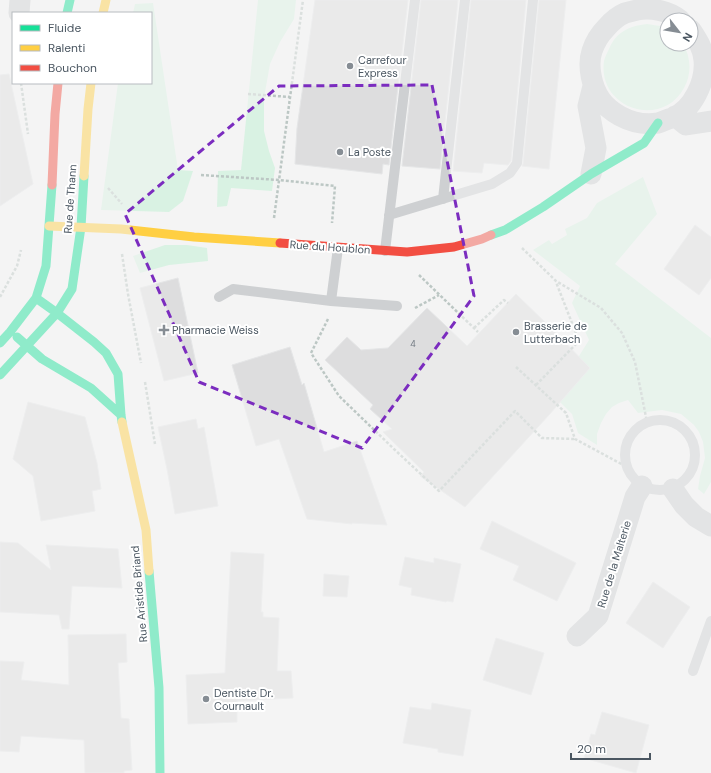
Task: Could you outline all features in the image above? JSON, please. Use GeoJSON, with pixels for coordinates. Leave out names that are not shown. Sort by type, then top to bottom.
{"type":"FeatureCollection","features":[{"type":"Feature","properties":{"kind":"main road"},"geometry":{"type":"LineString","coordinates":[[67,12],[70,0]]}},
{"type":"Feature","properties":{"kind":"main road"},"geometry":{"type":"LineString","coordinates":[[103,12],[106,0]]}},
{"type":"Feature","properties":{"kind":"main road","name":"Rue de Thann"},"geometry":{"type":"LineString","coordinates":[[36,298],[46,266],[52,194],[55,114],[58,84]]}},
{"type":"Feature","properties":{"kind":"main road","name":"Rue de Thann"},"geometry":{"type":"LineString","coordinates":[[0,375],[57,313],[72,289],[81,227],[91,84]]}},
{"type":"Feature","properties":{"kind":"main road","name":"Rue du Houblon"},"geometry":{"type":"LineString","coordinates":[[49,226],[121,229],[194,237],[385,251],[406,252],[454,247],[482,239],[505,230],[591,174],[644,143],[666,120]]}},
{"type":"Feature","properties":{"kind":"main road"},"geometry":{"type":"LineString","coordinates":[[0,343],[36,298]]}},
{"type":"Feature","properties":{"kind":"main road","name":"Rue Aristide Briand"},"geometry":{"type":"LineString","coordinates":[[36,298],[94,342],[106,353],[118,374],[121,415],[146,530],[159,688],[160,773]]}},
{"type":"Feature","properties":{"kind":"main road"},"geometry":{"type":"LineString","coordinates":[[10,332],[42,359],[91,388],[121,415]]}},
{"type":"Feature","properties":{"kind":"street"},"geometry":{"type":"LineString","coordinates":[[19,12],[20,0]]}},
{"type":"Feature","properties":{"kind":"street"},"geometry":{"type":"LineString","coordinates":[[665,12],[660,10],[625,6],[599,36],[592,51],[590,69],[593,86],[601,100],[612,112],[626,120],[642,124],[666,120],[686,124],[711,121]]}},
{"type":"Feature","properties":{"kind":"street"},"geometry":{"type":"LineString","coordinates":[[666,120],[687,107],[704,91],[704,60],[700,37]]}},
{"type":"Feature","properties":{"kind":"street"},"geometry":{"type":"LineString","coordinates":[[591,174],[596,148],[588,106],[593,86]]}},
{"type":"Feature","properties":{"kind":"street","name":"Rue de la Malterie"},"geometry":{"type":"LineString","coordinates":[[577,636],[598,616],[635,497],[642,486]]}},
{"type":"Feature","properties":{"kind":"street"},"geometry":{"type":"LineString","coordinates":[[673,489],[684,505],[696,517],[711,526]]}},
{"type":"Feature","properties":{"kind":"lane"},"geometry":{"type":"LineString","coordinates":[[385,251],[415,0]]}},
{"type":"Feature","properties":{"kind":"lane"},"geometry":{"type":"LineString","coordinates":[[443,199],[465,0]]}},
{"type":"Feature","properties":{"kind":"lane"},"geometry":{"type":"LineString","coordinates":[[389,215],[492,184],[510,173],[517,164],[533,0]]}},
{"type":"Feature","properties":{"kind":"lane"},"geometry":{"type":"LineString","coordinates":[[331,301],[334,247]]}},
{"type":"Feature","properties":{"kind":"lane"},"geometry":{"type":"LineString","coordinates":[[219,297],[233,289],[331,301],[397,306]]}},
{"type":"Feature","properties":{"kind":"lane"},"geometry":{"type":"LineString","coordinates":[[663,420],[678,424],[690,436],[696,450],[694,466],[688,479],[673,489],[658,491],[642,486],[631,476],[625,461],[626,445],[634,431],[647,422],[663,420]]}},
{"type":"Feature","properties":{"kind":"lane"},"geometry":{"type":"LineString","coordinates":[[693,671],[711,621]]}},
{"type":"Feature","properties":{"kind":"path"},"geometry":{"type":"LineString","coordinates":[[271,243],[303,0]]}},
{"type":"Feature","properties":{"kind":"path"},"geometry":{"type":"LineString","coordinates":[[21,84],[29,141]]}},
{"type":"Feature","properties":{"kind":"path"},"geometry":{"type":"LineString","coordinates":[[248,94],[290,97]]}},
{"type":"Feature","properties":{"kind":"path"},"geometry":{"type":"LineString","coordinates":[[202,175],[279,180],[335,186],[334,247]]}},
{"type":"Feature","properties":{"kind":"path"},"geometry":{"type":"LineString","coordinates":[[505,230],[556,281],[601,308],[622,333],[635,362],[647,422]]}},
{"type":"Feature","properties":{"kind":"path"},"geometry":{"type":"LineString","coordinates":[[0,297],[17,266],[22,244]]}},
{"type":"Feature","properties":{"kind":"path"},"geometry":{"type":"LineString","coordinates":[[406,252],[420,277],[478,332]]}},
{"type":"Feature","properties":{"kind":"path"},"geometry":{"type":"LineString","coordinates":[[536,385],[579,341],[556,281]]}},
{"type":"Feature","properties":{"kind":"path"},"geometry":{"type":"LineString","coordinates":[[397,306],[412,310],[439,295]]}},
{"type":"Feature","properties":{"kind":"path"},"geometry":{"type":"LineString","coordinates":[[474,328],[504,300],[508,303]]}},
{"type":"Feature","properties":{"kind":"path"},"geometry":{"type":"LineString","coordinates":[[331,301],[328,320],[311,353],[338,396],[439,491],[515,411],[542,438],[575,439],[628,467]]}},
{"type":"Feature","properties":{"kind":"path"},"geometry":{"type":"LineString","coordinates":[[516,367],[566,413],[575,439]]}},
{"type":"Feature","properties":{"kind":"highlighted area"},"geometry":{"type":"Polygon","coordinates":[[[432,85],[474,296],[362,448],[199,382],[125,214],[279,86],[432,85]]]}},
{"type":"Feature","properties":{"kind":"green space"},"geometry":{"type":"Polygon","coordinates":[[[258,0],[296,0],[294,19],[280,42],[270,64],[264,98],[264,131],[275,168],[272,191],[231,188],[227,206],[217,207],[218,171],[241,170],[258,0]]]}},
{"type":"Feature","properties":{"kind":"green space"},"geometry":{"type":"Polygon","coordinates":[[[153,3],[178,170],[193,171],[183,201],[169,212],[101,210],[118,84],[152,84],[152,12],[133,12],[135,4],[153,3]]]}},
{"type":"Feature","properties":{"kind":"green space"},"geometry":{"type":"Polygon","coordinates":[[[647,24],[659,26],[659,52],[687,52],[688,54],[690,66],[687,83],[674,101],[661,108],[647,110],[633,108],[620,101],[610,91],[604,77],[604,61],[612,43],[619,34],[634,26],[647,24]]]}},
{"type":"Feature","properties":{"kind":"green space"},"geometry":{"type":"Polygon","coordinates":[[[643,177],[657,214],[615,264],[711,338],[711,482],[704,494],[698,489],[705,458],[703,442],[694,425],[681,414],[662,410],[638,413],[628,400],[619,403],[612,407],[601,423],[597,434],[597,445],[578,433],[572,414],[560,402],[579,356],[589,340],[572,303],[580,286],[533,250],[549,240],[552,244],[567,235],[565,229],[587,218],[597,203],[643,177]]]}},
{"type":"Feature","properties":{"kind":"green space"},"geometry":{"type":"Polygon","coordinates":[[[165,245],[187,245],[207,248],[208,261],[169,265],[140,273],[133,256],[165,245]]]}},
{"type":"Feature","properties":{"kind":"building","name":"Carrefour Express"},"geometry":{"type":"Polygon","coordinates":[[[315,0],[408,0],[389,165],[383,164],[382,174],[295,164],[297,128],[315,0]]]}},
{"type":"Feature","properties":{"kind":"building"},"geometry":{"type":"Polygon","coordinates":[[[421,0],[458,0],[440,169],[402,166],[421,0]]]}},
{"type":"Feature","properties":{"kind":"building"},"geometry":{"type":"Polygon","coordinates":[[[471,0],[526,0],[511,161],[508,165],[484,163],[482,173],[453,171],[471,0]]]}},
{"type":"Feature","properties":{"kind":"building"},"geometry":{"type":"Polygon","coordinates":[[[539,0],[566,0],[549,169],[522,166],[539,0]]]}},
{"type":"Feature","properties":{"kind":"building"},"geometry":{"type":"Polygon","coordinates":[[[9,74],[33,184],[0,206],[0,75],[9,74]]]}},
{"type":"Feature","properties":{"kind":"building"},"geometry":{"type":"Polygon","coordinates":[[[695,225],[711,237],[711,278],[699,295],[664,269],[695,225]]]}},
{"type":"Feature","properties":{"kind":"building"},"geometry":{"type":"Polygon","coordinates":[[[178,278],[198,373],[164,381],[140,288],[178,278]]]}},
{"type":"Feature","properties":{"kind":"building"},"geometry":{"type":"Polygon","coordinates":[[[516,294],[590,368],[465,507],[420,476],[424,472],[383,432],[392,429],[370,409],[373,405],[325,360],[347,337],[361,350],[388,348],[427,308],[467,346],[516,294]]]}},
{"type":"Feature","properties":{"kind":"building"},"geometry":{"type":"Polygon","coordinates":[[[290,347],[302,385],[304,383],[324,452],[357,441],[387,525],[352,524],[307,519],[279,439],[256,446],[232,365],[290,347]]]}},
{"type":"Feature","properties":{"kind":"building"},"geometry":{"type":"Polygon","coordinates":[[[28,402],[85,417],[97,463],[101,489],[92,491],[95,511],[41,521],[33,476],[13,459],[28,402]]]}},
{"type":"Feature","properties":{"kind":"building"},"geometry":{"type":"Polygon","coordinates":[[[196,419],[198,429],[204,427],[218,506],[175,514],[158,427],[196,419]]]}},
{"type":"Feature","properties":{"kind":"building"},"geometry":{"type":"Polygon","coordinates":[[[492,521],[576,563],[557,601],[513,580],[519,566],[480,549],[492,521]]]}},
{"type":"Feature","properties":{"kind":"building"},"geometry":{"type":"Polygon","coordinates":[[[0,542],[18,543],[51,570],[46,545],[118,549],[122,588],[72,586],[69,629],[62,629],[59,615],[0,612],[0,542]]]}},
{"type":"Feature","properties":{"kind":"building"},"geometry":{"type":"Polygon","coordinates":[[[231,552],[264,554],[261,612],[263,612],[263,617],[279,618],[277,671],[291,671],[293,698],[237,701],[237,722],[188,724],[186,675],[225,673],[231,552]]]}},
{"type":"Feature","properties":{"kind":"building"},"geometry":{"type":"Polygon","coordinates":[[[405,557],[434,563],[434,558],[461,564],[453,602],[411,595],[412,588],[399,585],[405,557]]]}},
{"type":"Feature","properties":{"kind":"building"},"geometry":{"type":"Polygon","coordinates":[[[324,574],[349,576],[347,597],[323,596],[324,574]]]}},
{"type":"Feature","properties":{"kind":"building"},"geometry":{"type":"Polygon","coordinates":[[[653,582],[690,607],[663,648],[626,623],[653,582]]]}},
{"type":"Feature","properties":{"kind":"building"},"geometry":{"type":"Polygon","coordinates":[[[126,634],[127,662],[118,663],[121,718],[129,719],[132,770],[124,771],[124,773],[85,773],[84,740],[21,736],[19,752],[0,751],[0,661],[24,662],[21,680],[69,685],[68,635],[126,634]]]}},
{"type":"Feature","properties":{"kind":"building"},"geometry":{"type":"Polygon","coordinates":[[[496,638],[544,653],[531,695],[483,680],[496,638]]]}},
{"type":"Feature","properties":{"kind":"building"},"geometry":{"type":"Polygon","coordinates":[[[432,703],[471,710],[463,756],[438,752],[438,749],[403,743],[410,707],[431,710],[432,703]]]}},
{"type":"Feature","properties":{"kind":"building"},"geometry":{"type":"Polygon","coordinates":[[[602,712],[649,725],[636,773],[584,758],[591,734],[595,735],[602,712]]]}},
{"type":"Feature","properties":{"kind":"traffic: fast"},"geometry":{"type":"LineString","coordinates":[[67,12],[70,0]]}},
{"type":"Feature","properties":{"kind":"traffic: fast"},"geometry":{"type":"LineString","coordinates":[[491,235],[505,230],[543,207],[591,174],[644,143],[658,123]]}},
{"type":"Feature","properties":{"kind":"traffic: fast"},"geometry":{"type":"LineString","coordinates":[[0,375],[57,313],[72,289],[81,227],[84,176]]}},
{"type":"Feature","properties":{"kind":"traffic: fast"},"geometry":{"type":"LineString","coordinates":[[0,343],[36,298],[46,266],[52,185]]}},
{"type":"Feature","properties":{"kind":"traffic: fast"},"geometry":{"type":"LineString","coordinates":[[36,298],[94,342],[106,353],[118,374],[122,422]]}},
{"type":"Feature","properties":{"kind":"traffic: fast"},"geometry":{"type":"LineString","coordinates":[[17,337],[42,359],[91,388],[121,415]]}},
{"type":"Feature","properties":{"kind":"traffic: fast"},"geometry":{"type":"LineString","coordinates":[[149,571],[159,688],[160,773]]}},
{"type":"Feature","properties":{"kind":"traffic: slow"},"geometry":{"type":"LineString","coordinates":[[103,12],[106,0]]}},
{"type":"Feature","properties":{"kind":"traffic: slow"},"geometry":{"type":"LineString","coordinates":[[84,176],[91,84]]}},
{"type":"Feature","properties":{"kind":"traffic: slow"},"geometry":{"type":"LineString","coordinates":[[49,226],[121,229],[194,237],[280,243]]}},
{"type":"Feature","properties":{"kind":"traffic: slow"},"geometry":{"type":"LineString","coordinates":[[122,422],[146,530],[149,571]]}},
{"type":"Feature","properties":{"kind":"traffic: jam"},"geometry":{"type":"LineString","coordinates":[[52,185],[58,84]]}},
{"type":"Feature","properties":{"kind":"traffic: jam"},"geometry":{"type":"LineString","coordinates":[[280,243],[407,252],[454,247],[491,235]]}},
{"type":"Feature","properties":{"kind":"place","name":"Carrefour Express"},"geometry":{"type":"Point","coordinates":[350,66]}},
{"type":"Feature","properties":{"kind":"place","name":"La Poste"},"geometry":{"type":"Point","coordinates":[340,152]}},
{"type":"Feature","properties":{"kind":"place","name":"Pharmacie Weiss"},"geometry":{"type":"Point","coordinates":[164,330]}},
{"type":"Feature","properties":{"kind":"place","name":"Brasserie de Lutterbach"},"geometry":{"type":"Point","coordinates":[516,332]}},
{"type":"Feature","properties":{"kind":"place","name":"Dentiste Dr. Cournault"},"geometry":{"type":"Point","coordinates":[206,699]}}]}
